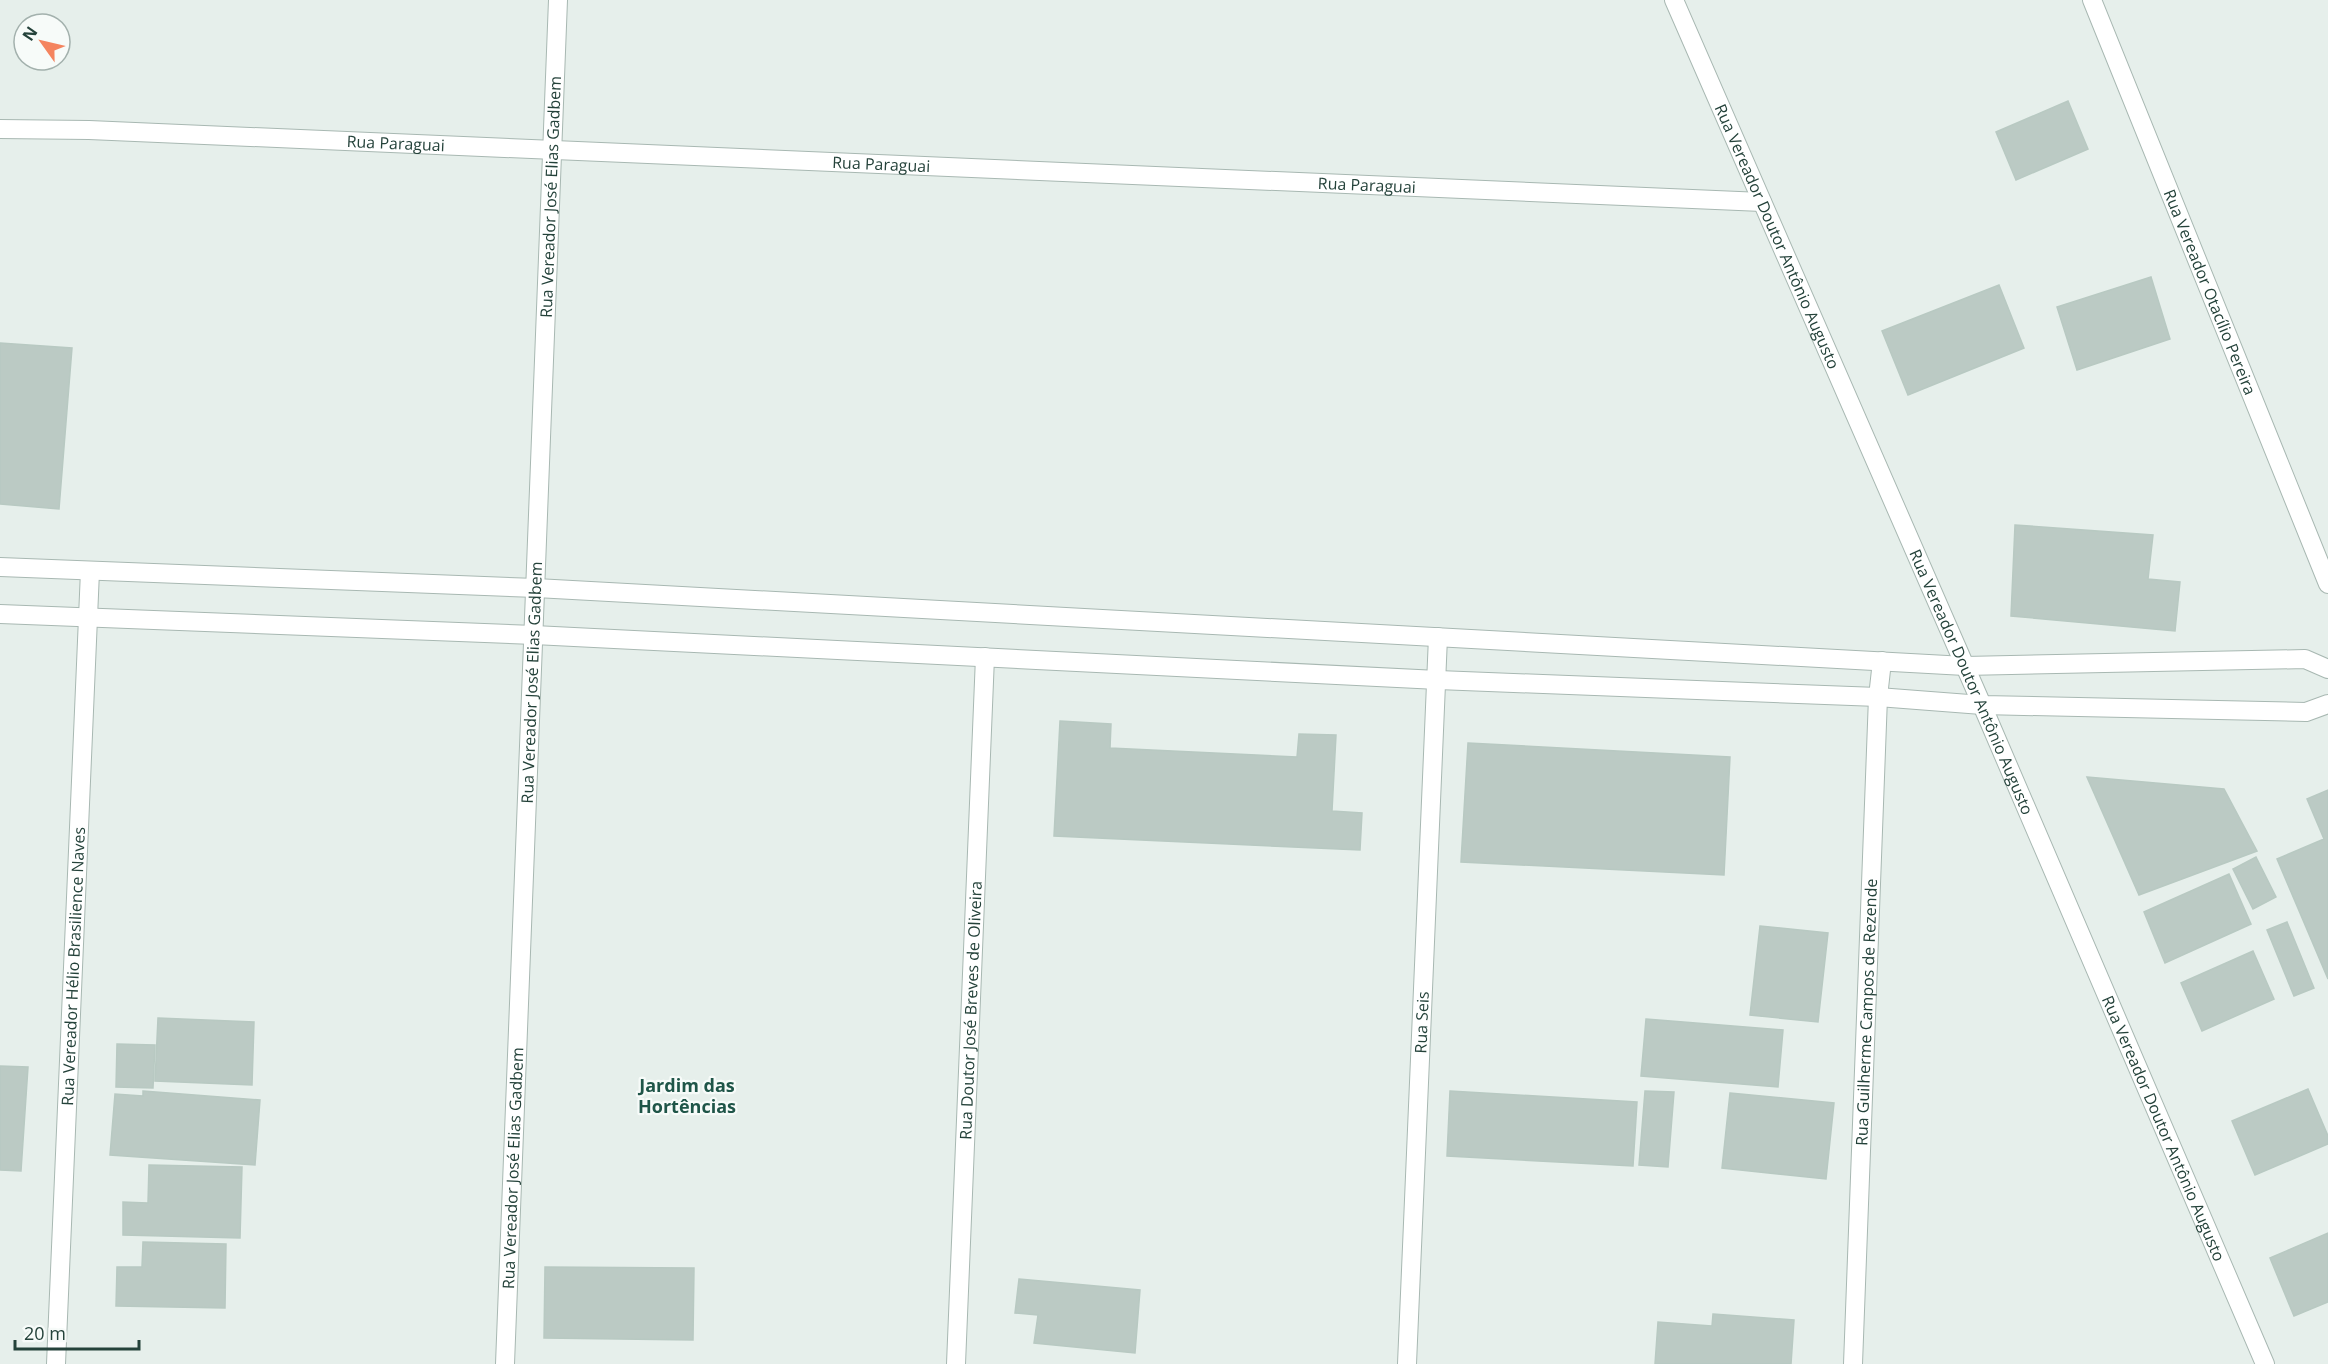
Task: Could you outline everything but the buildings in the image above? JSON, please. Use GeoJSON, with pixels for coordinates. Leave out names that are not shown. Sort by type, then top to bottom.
{"type":"FeatureCollection","features":[{"type":"Feature","properties":{"kind":"street","name":"Rua Vereador José Elias Gadbem"},"geometry":{"type":"LineString","coordinates":[[505,1364],[554,152],[558,0]]}},
{"type":"Feature","properties":{"kind":"street","name":"Rua Vereador Doutor Antônio Augusto"},"geometry":{"type":"LineString","coordinates":[[1674,0],[1982,705],[2265,1364]]}},
{"type":"Feature","properties":{"kind":"street","name":"Rua Vereador Otacílio Pereira"},"geometry":{"type":"LineString","coordinates":[[2092,0],[2328,584]]}},
{"type":"Feature","properties":{"kind":"street","name":"Rua Paraguai"},"geometry":{"type":"LineString","coordinates":[[0,129],[89,130],[554,152],[1762,202]]}},
{"type":"Feature","properties":{"kind":"street"},"geometry":{"type":"LineString","coordinates":[[0,567],[536,588],[1965,666],[2305,659],[2328,669]]}},
{"type":"Feature","properties":{"kind":"street","name":"Rua Vereador Hélio Brasilience Naves"},"geometry":{"type":"LineString","coordinates":[[56,1364],[90,571]]}},
{"type":"Feature","properties":{"kind":"street"},"geometry":{"type":"LineString","coordinates":[[0,614],[534,635],[1438,680],[1878,697],[1982,705],[2306,712],[2328,704]]}},
{"type":"Feature","properties":{"kind":"street","name":"Rua Seis"},"geometry":{"type":"LineString","coordinates":[[1407,1364],[1438,680],[1438,637]]}},
{"type":"Feature","properties":{"kind":"street","name":"Rua Doutor José Breves de Oliveira"},"geometry":{"type":"LineString","coordinates":[[956,1364],[985,657]]}},
{"type":"Feature","properties":{"kind":"street","name":"Rua Guilherme Campos de Rezende"},"geometry":{"type":"LineString","coordinates":[[1853,1364],[1878,697],[1882,661]]}},
{"type":"Feature","properties":{"kind":"district","name":"Jardim das Hortências"},"geometry":{"type":"Point","coordinates":[687,1095]}}]}
